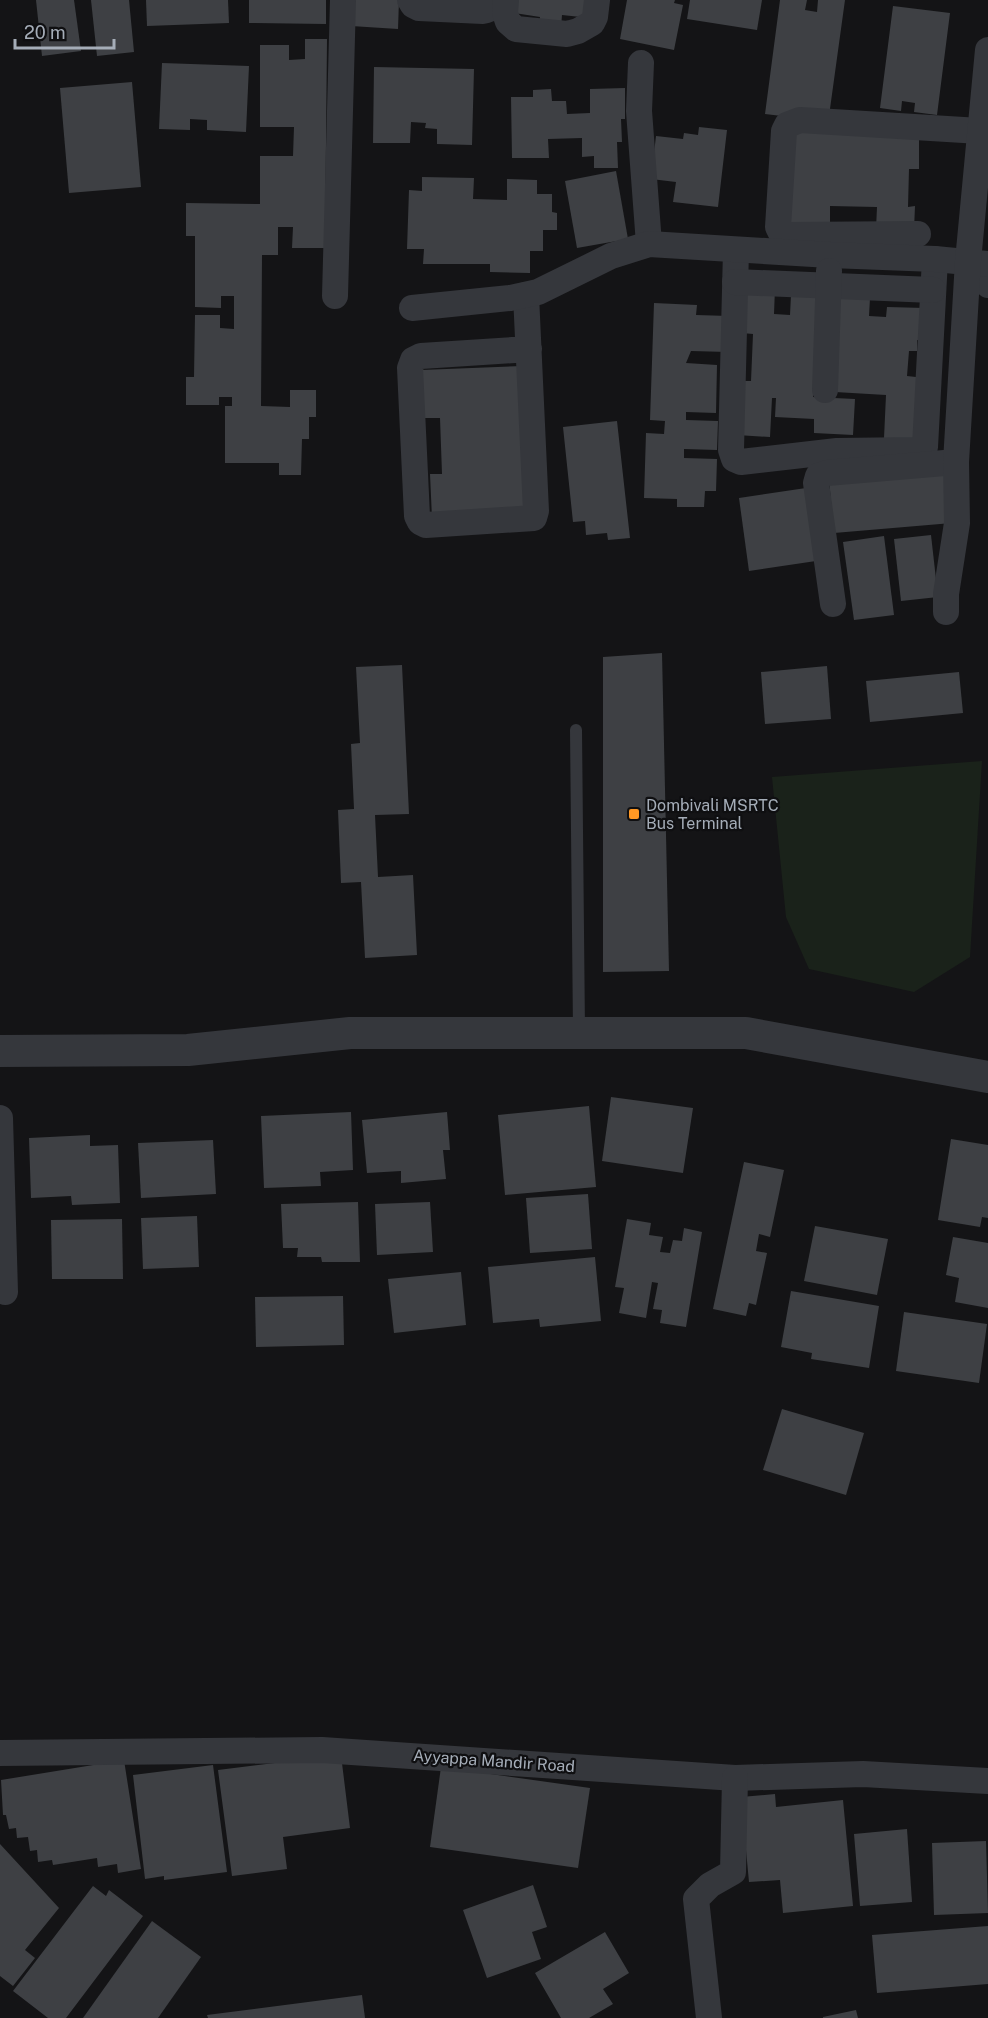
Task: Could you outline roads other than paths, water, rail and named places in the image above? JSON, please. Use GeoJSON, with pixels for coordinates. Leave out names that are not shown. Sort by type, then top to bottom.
{"type":"FeatureCollection","features":[{"type":"Feature","properties":{"kind":"street"},"geometry":{"type":"LineString","coordinates":[[335,296],[343,0]]}},
{"type":"Feature","properties":{"kind":"street"},"geometry":{"type":"LineString","coordinates":[[410,0],[419,8],[483,11],[492,6],[492,0]]}},
{"type":"Feature","properties":{"kind":"street"},"geometry":{"type":"LineString","coordinates":[[506,0],[505,13],[508,22],[516,29],[567,34],[592,23],[597,0]]}},
{"type":"Feature","properties":{"kind":"street"},"geometry":{"type":"LineString","coordinates":[[946,612],[946,594],[957,523],[956,462],[978,263],[980,131],[988,50]]}},
{"type":"Feature","properties":{"kind":"street"},"geometry":{"type":"LineString","coordinates":[[641,63],[639,111],[649,244]]}},
{"type":"Feature","properties":{"kind":"street"},"geometry":{"type":"LineString","coordinates":[[918,234],[843,249],[781,232],[778,227],[778,216],[784,131],[787,125],[800,120],[980,131]]}},
{"type":"Feature","properties":{"kind":"street"},"geometry":{"type":"LineString","coordinates":[[988,201],[985,228],[988,234]]}},
{"type":"Feature","properties":{"kind":"street"},"geometry":{"type":"LineString","coordinates":[[412,308],[510,298],[538,292],[611,256],[649,244],[736,250],[843,249],[978,263]]}},
{"type":"Feature","properties":{"kind":"street"},"geometry":{"type":"LineString","coordinates":[[825,390],[829,286],[843,249]]}},
{"type":"Feature","properties":{"kind":"street"},"geometry":{"type":"LineString","coordinates":[[736,250],[731,450],[734,459],[741,462],[837,451],[917,450],[925,447],[935,259]]}},
{"type":"Feature","properties":{"kind":"street"},"geometry":{"type":"LineString","coordinates":[[978,263],[988,285]]}},
{"type":"Feature","properties":{"kind":"street"},"geometry":{"type":"LineString","coordinates":[[735,282],[933,290]]}},
{"type":"Feature","properties":{"kind":"street"},"geometry":{"type":"LineString","coordinates":[[526,295],[529,349],[536,511],[534,518],[426,525],[420,522],[417,516],[410,368],[413,360],[421,356],[529,349]]}},
{"type":"Feature","properties":{"kind":"street"},"geometry":{"type":"LineString","coordinates":[[833,604],[816,483],[818,476],[827,473],[956,462]]}},
{"type":"Feature","properties":{"kind":"street"},"geometry":{"type":"LineString","coordinates":[[0,1051],[188,1050],[350,1033],[746,1033],[988,1077]]}},
{"type":"Feature","properties":{"kind":"street"},"geometry":{"type":"LineString","coordinates":[[0,1118],[5,1292]]}},
{"type":"Feature","properties":{"kind":"street","name":"Ayyappa Mandir Road"},"geometry":{"type":"LineString","coordinates":[[0,1754],[322,1750],[735,1778],[863,1774],[988,1781]]}},
{"type":"Feature","properties":{"kind":"street"},"geometry":{"type":"LineString","coordinates":[[709,2018],[696,1899],[710,1885],[733,1872],[735,1778]]}},
{"type":"Feature","properties":{"kind":"lane"},"geometry":{"type":"LineString","coordinates":[[576,730],[579,1032]]}},
{"type":"Feature","properties":{"kind":"place","name":"Dombivali MSRTC Bus Terminal"},"geometry":{"type":"Point","coordinates":[634,814]}}]}
